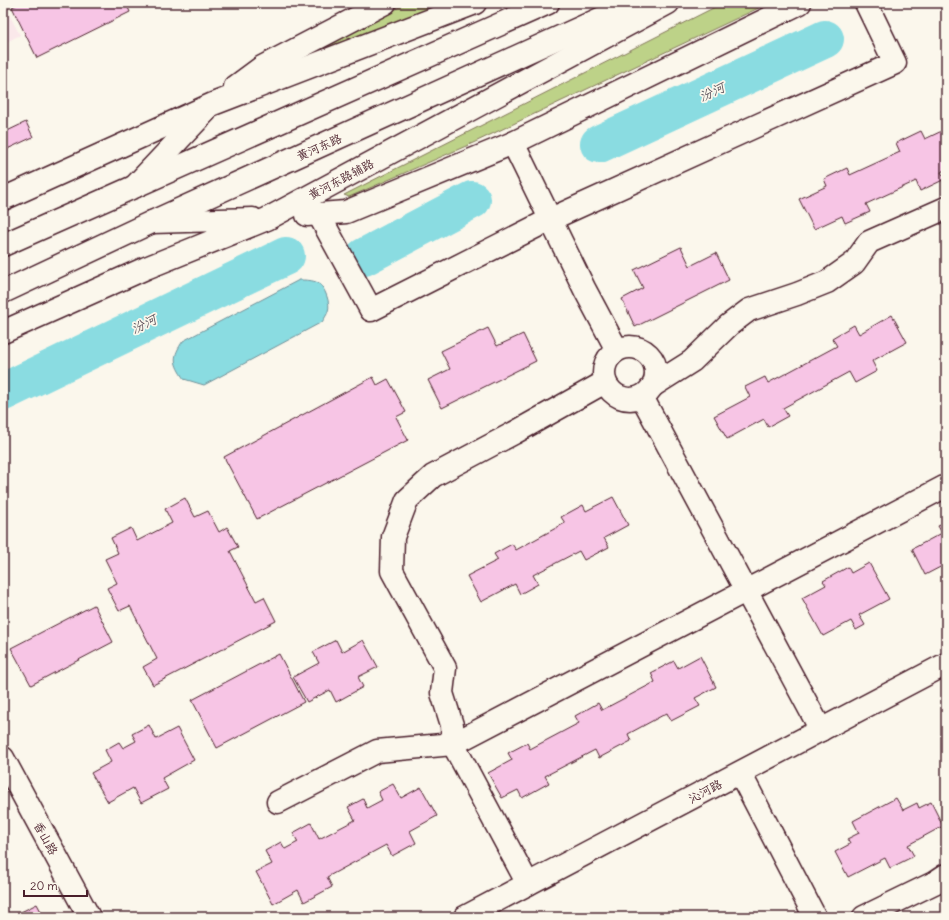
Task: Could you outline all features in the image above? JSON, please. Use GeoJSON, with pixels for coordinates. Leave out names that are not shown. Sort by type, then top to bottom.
{"type":"FeatureCollection","features":[{"type":"Feature","properties":{"kind":"street"},"geometry":{"type":"LineString","coordinates":[[134,187],[213,104],[262,67],[385,3]]}},
{"type":"Feature","properties":{"kind":"street"},"geometry":{"type":"LineString","coordinates":[[3,199],[213,104],[475,3]]}},
{"type":"Feature","properties":{"kind":"street"},"geometry":{"type":"LineString","coordinates":[[3,246],[548,3]]}},
{"type":"Feature","properties":{"kind":"street","name":"黄河东路"},"geometry":{"type":"LineString","coordinates":[[3,292],[152,222],[635,3]]}},
{"type":"Feature","properties":{"kind":"street","name":"黄河东路辅路"},"geometry":{"type":"LineString","coordinates":[[3,332],[146,268],[267,219],[668,3]]}},
{"type":"Feature","properties":{"kind":"street"},"geometry":{"type":"LineString","coordinates":[[152,222],[267,219],[346,212],[514,143],[800,3]]}},
{"type":"Feature","properties":{"kind":"street"},"geometry":{"type":"LineString","coordinates":[[320,214],[371,310],[551,219],[895,63],[866,3]]}},
{"type":"Feature","properties":{"kind":"street"},"geometry":{"type":"LineString","coordinates":[[514,143],[617,350]]}},
{"type":"Feature","properties":{"kind":"street"},"geometry":{"type":"LineString","coordinates":[[648,391],[656,377],[654,361],[648,354],[642,349],[625,347],[617,350],[610,356],[605,364],[604,373],[605,382],[609,390],[616,396],[633,400],[648,391],[692,361],[729,325],[749,310],[827,282],[854,263],[870,242],[946,208]]}},
{"type":"Feature","properties":{"kind":"street"},"geometry":{"type":"LineString","coordinates":[[528,884],[453,744],[452,725],[442,693],[445,668],[392,571],[393,537],[407,500],[433,476],[605,382]]}},
{"type":"Feature","properties":{"kind":"street"},"geometry":{"type":"LineString","coordinates":[[648,391],[746,591],[821,730]]}},
{"type":"Feature","properties":{"kind":"street"},"geometry":{"type":"LineString","coordinates":[[278,802],[377,751],[453,744],[946,486]]}},
{"type":"Feature","properties":{"kind":"street","name":"沁河路"},"geometry":{"type":"LineString","coordinates":[[465,917],[946,664]]}},
{"type":"Feature","properties":{"kind":"street","name":"香山路"},"geometry":{"type":"LineString","coordinates":[[3,758],[89,917]]}},
{"type":"Feature","properties":{"kind":"street"},"geometry":{"type":"LineString","coordinates":[[740,773],[816,917]]}},
{"type":"Feature","properties":{"kind":"street"},"geometry":{"type":"LineString","coordinates":[[864,917],[934,883],[946,875]]}},
{"type":"Feature","properties":{"kind":"shaded area"},"geometry":{"type":"Polygon","coordinates":[[[3,3],[20,35],[3,44],[3,3]]]}},
{"type":"Feature","properties":{"kind":"green space"},"geometry":{"type":"Polygon","coordinates":[[[407,3],[463,3],[286,65],[407,3]]]}},
{"type":"Feature","properties":{"kind":"green space"},"geometry":{"type":"Polygon","coordinates":[[[723,3],[769,3],[473,143],[349,197],[344,195],[723,3]]]}},
{"type":"Feature","properties":{"kind":"water"},"geometry":{"type":"Polygon","coordinates":[[[299,280],[316,282],[323,288],[328,300],[329,308],[322,322],[204,385],[184,379],[175,360],[177,351],[183,341],[299,280]]]}},
{"type":"Feature","properties":{"kind":"building"},"geometry":{"type":"Polygon","coordinates":[[[20,3],[126,3],[130,12],[37,58],[12,7],[20,3]]]}},
{"type":"Feature","properties":{"kind":"building"},"geometry":{"type":"Polygon","coordinates":[[[26,122],[33,137],[3,151],[3,133],[26,122]]]}},
{"type":"Feature","properties":{"kind":"building"},"geometry":{"type":"Polygon","coordinates":[[[946,129],[946,169],[941,172],[945,179],[920,191],[916,181],[866,204],[870,212],[845,223],[842,216],[814,229],[799,199],[827,186],[824,179],[847,168],[850,175],[900,152],[896,143],[921,131],[925,139],[946,129]]]}},
{"type":"Feature","properties":{"kind":"building"},"geometry":{"type":"Polygon","coordinates":[[[681,247],[690,266],[716,253],[729,280],[635,327],[622,299],[643,288],[634,270],[681,247]]]}},
{"type":"Feature","properties":{"kind":"building"},"geometry":{"type":"Polygon","coordinates":[[[892,315],[907,342],[872,361],[877,371],[855,383],[849,372],[783,408],[788,416],[768,427],[764,419],[727,439],[714,416],[750,397],[745,387],[765,377],[768,383],[837,346],[832,338],[854,325],[859,334],[892,315]]]}},
{"type":"Feature","properties":{"kind":"building"},"geometry":{"type":"Polygon","coordinates":[[[488,328],[497,346],[523,334],[536,361],[442,408],[428,380],[450,369],[441,351],[488,328]]]}},
{"type":"Feature","properties":{"kind":"building"},"geometry":{"type":"Polygon","coordinates":[[[373,377],[377,385],[388,379],[406,412],[396,417],[408,440],[257,519],[224,457],[373,377]]]}},
{"type":"Feature","properties":{"kind":"building"},"geometry":{"type":"Polygon","coordinates":[[[613,497],[628,525],[604,538],[609,547],[584,560],[579,551],[533,575],[538,584],[520,594],[515,584],[481,602],[467,576],[498,560],[494,554],[512,544],[516,550],[565,523],[561,517],[583,505],[586,511],[613,497]]]}},
{"type":"Feature","properties":{"kind":"building"},"geometry":{"type":"Polygon","coordinates":[[[185,498],[195,517],[208,511],[219,532],[227,527],[238,547],[230,551],[256,601],[264,597],[276,621],[153,685],[143,667],[157,659],[130,606],[119,611],[107,588],[117,583],[105,559],[118,553],[111,538],[131,528],[137,541],[172,523],[165,509],[185,498]]]}},
{"type":"Feature","properties":{"kind":"building"},"geometry":{"type":"Polygon","coordinates":[[[946,522],[946,564],[925,575],[912,549],[942,533],[938,526],[946,522]]]}},
{"type":"Feature","properties":{"kind":"building"},"geometry":{"type":"Polygon","coordinates":[[[869,563],[889,599],[859,615],[865,625],[856,630],[851,621],[823,636],[802,598],[826,585],[823,581],[848,567],[851,573],[869,563]]]}},
{"type":"Feature","properties":{"kind":"building"},"geometry":{"type":"Polygon","coordinates":[[[94,605],[113,642],[31,685],[11,648],[94,605]]]}},
{"type":"Feature","properties":{"kind":"building"},"geometry":{"type":"Polygon","coordinates":[[[336,640],[342,652],[363,640],[378,667],[358,677],[363,687],[336,702],[330,690],[307,702],[293,677],[319,663],[313,652],[336,640]]]}},
{"type":"Feature","properties":{"kind":"building"},"geometry":{"type":"Polygon","coordinates":[[[279,654],[304,702],[217,748],[192,700],[279,654]]]}},
{"type":"Feature","properties":{"kind":"building"},"geometry":{"type":"Polygon","coordinates":[[[700,656],[716,687],[695,698],[700,706],[671,721],[667,713],[628,734],[631,741],[599,758],[595,750],[545,776],[549,783],[522,798],[518,790],[502,798],[488,773],[512,760],[508,753],[527,743],[530,749],[579,723],[575,716],[598,703],[602,710],[655,682],[651,673],[674,661],[678,668],[700,656]]]}},
{"type":"Feature","properties":{"kind":"building"},"geometry":{"type":"Polygon","coordinates":[[[149,725],[156,739],[177,728],[194,760],[162,778],[168,789],[141,803],[133,788],[108,802],[91,773],[111,762],[105,750],[119,742],[123,748],[136,741],[132,734],[149,725]]]}},
{"type":"Feature","properties":{"kind":"building"},"geometry":{"type":"Polygon","coordinates":[[[393,784],[401,798],[421,787],[437,816],[410,831],[416,843],[392,856],[386,845],[327,877],[332,887],[304,902],[298,890],[273,904],[256,872],[272,864],[265,851],[281,842],[285,849],[298,842],[293,833],[311,823],[319,839],[355,820],[348,807],[363,799],[367,808],[382,800],[378,792],[393,784]]]}},
{"type":"Feature","properties":{"kind":"building"},"geometry":{"type":"Polygon","coordinates":[[[896,798],[903,810],[917,803],[919,808],[931,802],[943,826],[908,845],[914,856],[890,868],[885,858],[848,877],[835,852],[850,844],[847,839],[859,833],[853,821],[896,798]]]}},
{"type":"Feature","properties":{"kind":"building"},"geometry":{"type":"Polygon","coordinates":[[[3,840],[9,851],[3,854],[3,840]]]}},
{"type":"Feature","properties":{"kind":"building"},"geometry":{"type":"Polygon","coordinates":[[[37,904],[44,917],[11,917],[37,904]]]}},
{"type":"Feature","properties":{"kind":"waterway","name":"汾河"},"geometry":{"type":"LineString","coordinates":[[599,144],[825,39]]}},
{"type":"Feature","properties":{"kind":"waterway","name":"汾河"},"geometry":{"type":"LineString","coordinates":[[364,257],[472,200]]}},
{"type":"Feature","properties":{"kind":"waterway","name":"汾河"},"geometry":{"type":"LineString","coordinates":[[3,392],[286,256]]}}]}
